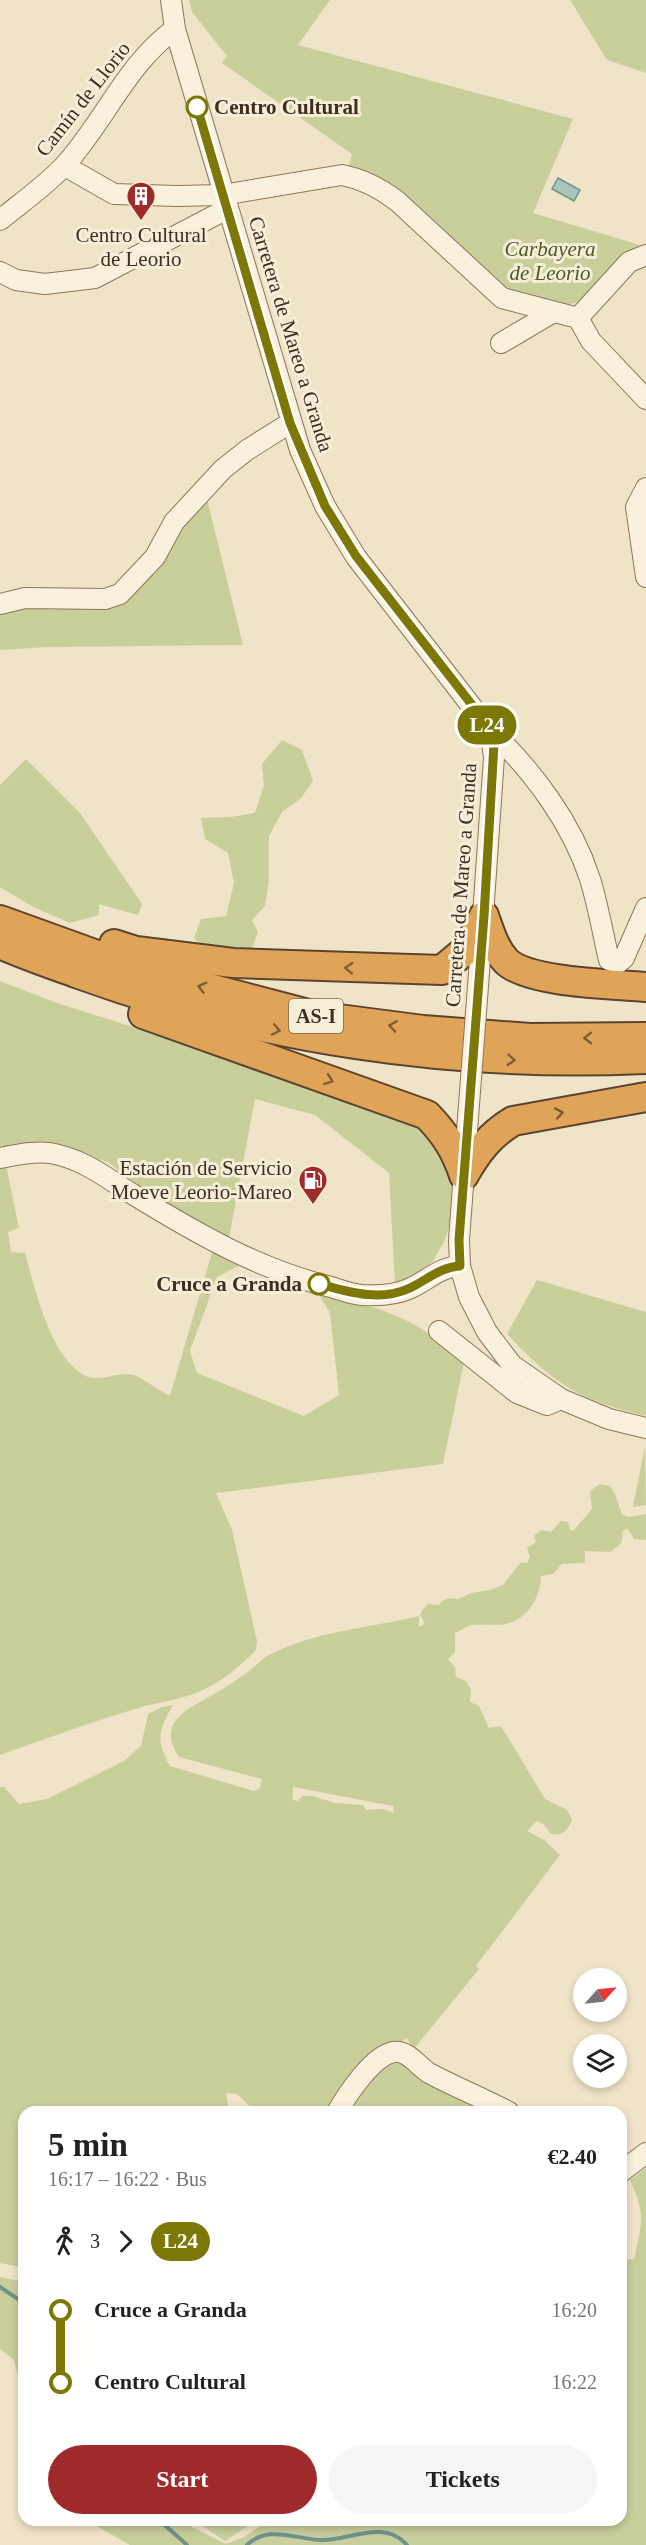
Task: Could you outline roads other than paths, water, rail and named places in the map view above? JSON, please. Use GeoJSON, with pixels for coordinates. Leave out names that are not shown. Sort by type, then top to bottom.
{"type":"FeatureCollection","features":[{"type":"Feature","properties":{"kind":"highway"},"geometry":{"type":"LineString","coordinates":[[0,910],[136,951],[233,963],[442,970],[646,987]]}},
{"type":"Feature","properties":{"kind":"highway"},"geometry":{"type":"LineString","coordinates":[[442,970],[468,948],[484,916]]}},
{"type":"Feature","properties":{"kind":"highway"},"geometry":{"type":"LineString","coordinates":[[484,916],[494,945],[508,963],[532,976]]}},
{"type":"Feature","properties":{"kind":"highway","name":"AS-I"},"geometry":{"type":"LineString","coordinates":[[0,920],[133,968],[316,1016],[423,1030],[530,1038],[646,1037]]}},
{"type":"Feature","properties":{"kind":"highway","name":"AS-I"},"geometry":{"type":"LineString","coordinates":[[0,944],[126,991],[222,1018],[308,1036],[419,1052],[530,1062],[646,1059]]}},
{"type":"Feature","properties":{"kind":"highway"},"geometry":{"type":"LineString","coordinates":[[0,955],[120,1006],[427,1115],[513,1121],[646,1097]]}},
{"type":"Feature","properties":{"kind":"highway"},"geometry":{"type":"LineString","coordinates":[[427,1115],[455,1150],[464,1175]]}},
{"type":"Feature","properties":{"kind":"highway"},"geometry":{"type":"LineString","coordinates":[[464,1175],[476,1154],[494,1132],[513,1121]]}},
{"type":"Feature","properties":{"kind":"street","name":"Carretera de Mareo a Granda"},"geometry":{"type":"LineString","coordinates":[[171,0],[175,29],[290,423],[325,506],[356,556],[495,743],[459,1240],[460,1266],[469,1297],[488,1332],[512,1365],[561,1399],[609,1419],[646,1428]]}},
{"type":"Feature","properties":{"kind":"street","name":"Camín de Llorio"},"geometry":{"type":"LineString","coordinates":[[0,220],[64,166],[138,67],[161,39],[175,29]]}},
{"type":"Feature","properties":{"kind":"street"},"geometry":{"type":"LineString","coordinates":[[64,166],[114,194],[225,202],[342,175],[356,177],[381,189],[397,201],[502,298],[514,321],[506,340],[552,313]]}},
{"type":"Feature","properties":{"kind":"street"},"geometry":{"type":"LineString","coordinates":[[0,272],[16,280],[45,284],[95,278],[225,202]]}},
{"type":"Feature","properties":{"kind":"street"},"geometry":{"type":"LineString","coordinates":[[578,318],[629,262],[646,255]]}},
{"type":"Feature","properties":{"kind":"street"},"geometry":{"type":"LineString","coordinates":[[502,298],[578,318],[591,341],[646,399]]}},
{"type":"Feature","properties":{"kind":"street"},"geometry":{"type":"LineString","coordinates":[[0,604],[25,598],[105,599],[120,594],[160,550],[174,522],[222,469],[290,423]]}},
{"type":"Feature","properties":{"kind":"street"},"geometry":{"type":"LineString","coordinates":[[646,488],[636,507],[646,577]]}},
{"type":"Feature","properties":{"kind":"street"},"geometry":{"type":"LineString","coordinates":[[495,743],[524,766],[554,806],[575,842],[590,879],[609,960],[618,963],[624,958],[646,908]]}},
{"type":"Feature","properties":{"kind":"street"},"geometry":{"type":"LineString","coordinates":[[0,1158],[26,1153],[49,1153],[74,1160],[100,1171],[133,1194],[232,1251],[275,1270],[361,1295],[393,1294],[411,1288],[449,1267],[460,1266]]}},
{"type":"Feature","properties":{"kind":"street"},"geometry":{"type":"LineString","coordinates":[[439,1331],[518,1393],[547,1405],[561,1399]]}},
{"type":"Feature","properties":{"kind":"street"},"geometry":{"type":"LineString","coordinates":[[341,2106],[358,2080],[379,2061],[393,2052],[404,2052],[429,2073],[497,2106]]}},
{"type":"Feature","properties":{"kind":"street"},"geometry":{"type":"LineString","coordinates":[[627,2167],[646,2153]]}},
{"type":"Feature","properties":{"kind":"water"},"geometry":{"type":"Polygon","coordinates":[[[558,178],[580,190],[574,201],[552,189],[558,178]]]}},
{"type":"Feature","properties":{"kind":"waterway"},"geometry":{"type":"LineString","coordinates":[[0,2287],[18,2299]]}},
{"type":"Feature","properties":{"kind":"waterway"},"geometry":{"type":"LineString","coordinates":[[166,2526],[187,2545]]}},
{"type":"Feature","properties":{"kind":"waterway"},"geometry":{"type":"LineString","coordinates":[[247,2545],[264,2535],[274,2534],[323,2540],[378,2532],[398,2537],[407,2545]]}},
{"type":"Feature","properties":{"kind":"place","name":"Centro Cultural"},"geometry":{"type":"Point","coordinates":[197,107]}},
{"type":"Feature","properties":{"kind":"place","name":"Centro Cultural de Leorio"},"geometry":{"type":"Point","coordinates":[141,222]}},
{"type":"Feature","properties":{"kind":"place","name":"Estación de Servicio Moeve Leorio-Mareo"},"geometry":{"type":"Point","coordinates":[313,1206]}},
{"type":"Feature","properties":{"kind":"place","name":"Cruce a Granda"},"geometry":{"type":"Point","coordinates":[319,1284]}},
{"type":"Feature","properties":{"kind":"park label","name":"Carbayera de Leorio"},"geometry":{"type":"Point","coordinates":[550,261]}}]}
